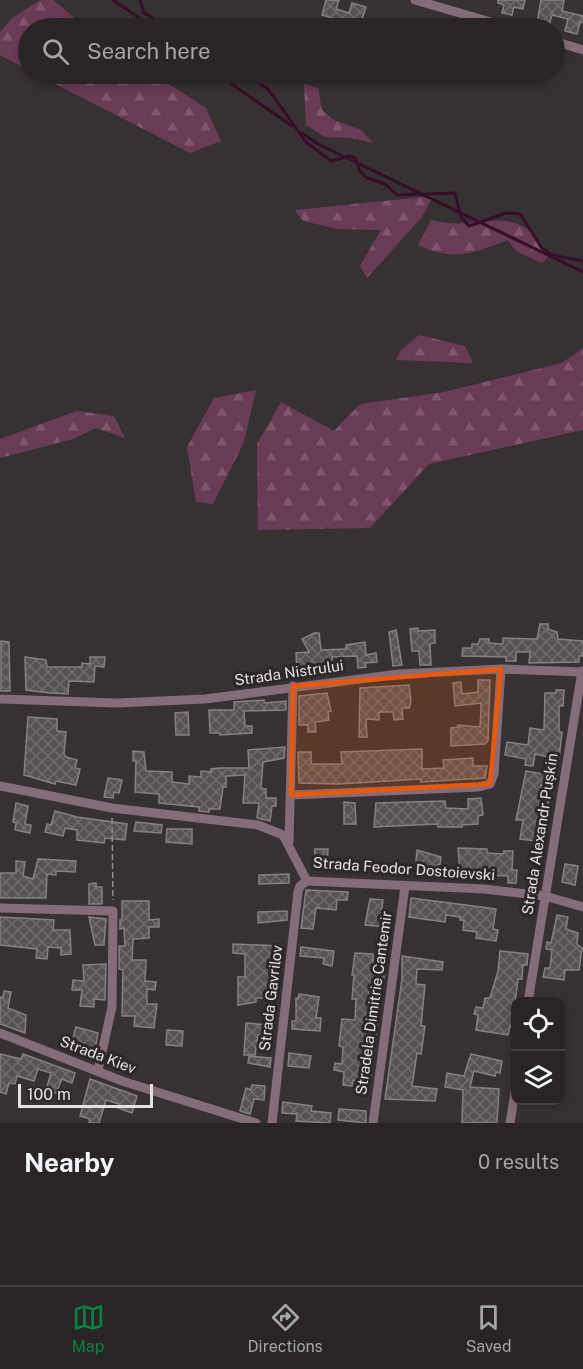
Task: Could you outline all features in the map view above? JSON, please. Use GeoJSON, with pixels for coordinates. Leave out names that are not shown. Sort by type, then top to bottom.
{"type":"FeatureCollection","features":[{"type":"Feature","properties":{"kind":"street"},"geometry":{"type":"LineString","coordinates":[[416,0],[477,18]]}},
{"type":"Feature","properties":{"kind":"street"},"geometry":{"type":"LineString","coordinates":[[565,44],[583,50]]}},
{"type":"Feature","properties":{"kind":"street"},"geometry":{"type":"LineString","coordinates":[[291,795],[400,792],[480,787],[490,784],[494,774],[501,669]]}},
{"type":"Feature","properties":{"kind":"street","name":"Strada Nistrului"},"geometry":{"type":"LineString","coordinates":[[0,699],[117,703],[205,699],[399,674],[501,669],[582,671]]}},
{"type":"Feature","properties":{"kind":"street","name":"Strada Alexandr Pușkin"},"geometry":{"type":"LineString","coordinates":[[529,997],[582,671]]}},
{"type":"Feature","properties":{"kind":"street"},"geometry":{"type":"LineString","coordinates":[[289,842],[293,686]]}},
{"type":"Feature","properties":{"kind":"street"},"geometry":{"type":"LineString","coordinates":[[0,786],[112,808],[258,825],[282,835],[289,842]]}},
{"type":"Feature","properties":{"kind":"street","name":"Strada Feodor Dostoievski"},"geometry":{"type":"LineString","coordinates":[[289,842],[307,881],[321,879],[405,886],[484,889],[545,896],[583,907]]}},
{"type":"Feature","properties":{"kind":"street","name":"Strada Gavrilov"},"geometry":{"type":"LineString","coordinates":[[272,1123],[298,892],[300,886],[307,881]]}},
{"type":"Feature","properties":{"kind":"street","name":"Stradela Dimitrie Cantemir"},"geometry":{"type":"LineString","coordinates":[[373,1123],[405,886]]}},
{"type":"Feature","properties":{"kind":"street"},"geometry":{"type":"LineString","coordinates":[[0,908],[113,911],[112,1007],[98,1070]]}},
{"type":"Feature","properties":{"kind":"street","name":"Strada Kiev"},"geometry":{"type":"LineString","coordinates":[[0,1033],[122,1081],[256,1123]]}},
{"type":"Feature","properties":{"kind":"street"},"geometry":{"type":"LineString","coordinates":[[510,1123],[513,1105]]}},
{"type":"Feature","properties":{"kind":"path"},"geometry":{"type":"LineString","coordinates":[[112,808],[113,911]]}},
{"type":"Feature","properties":{"kind":"highlighted area"},"geometry":{"type":"Polygon","coordinates":[[[501,669],[490,784],[291,795],[293,686],[501,669]]]}},
{"type":"Feature","properties":{"kind":"green space"},"geometry":{"type":"Polygon","coordinates":[[[40,0],[53,0],[74,18],[18,18],[18,65],[0,55],[0,32],[12,18],[40,0]]]}},
{"type":"Feature","properties":{"kind":"green space"},"geometry":{"type":"Polygon","coordinates":[[[55,84],[169,84],[206,108],[221,141],[190,153],[55,84]]]}},
{"type":"Feature","properties":{"kind":"green space"},"geometry":{"type":"Polygon","coordinates":[[[304,84],[318,88],[322,110],[334,120],[361,130],[373,143],[351,138],[325,137],[306,125],[304,84]]]}},
{"type":"Feature","properties":{"kind":"green space"},"geometry":{"type":"Polygon","coordinates":[[[433,196],[422,217],[367,278],[360,266],[381,230],[338,229],[303,221],[295,210],[433,196]]]}},
{"type":"Feature","properties":{"kind":"green space"},"geometry":{"type":"Polygon","coordinates":[[[431,220],[449,223],[510,222],[524,227],[537,238],[549,256],[542,263],[516,251],[508,240],[463,254],[431,250],[418,245],[431,220]]]}},
{"type":"Feature","properties":{"kind":"green space"},"geometry":{"type":"Polygon","coordinates":[[[419,335],[465,346],[473,363],[396,360],[400,351],[419,335]]]}},
{"type":"Feature","properties":{"kind":"green space"},"geometry":{"type":"Polygon","coordinates":[[[583,348],[583,430],[429,464],[370,528],[258,530],[257,444],[281,402],[334,431],[360,404],[444,392],[562,363],[583,348]]]}},
{"type":"Feature","properties":{"kind":"green space"},"geometry":{"type":"Polygon","coordinates":[[[256,390],[244,442],[213,504],[196,502],[187,447],[214,398],[256,390]]]}},
{"type":"Feature","properties":{"kind":"green space"},"geometry":{"type":"Polygon","coordinates":[[[77,411],[114,416],[125,438],[96,428],[73,439],[0,458],[0,439],[77,411]]]}},
{"type":"Feature","properties":{"kind":"building"},"geometry":{"type":"Polygon","coordinates":[[[326,0],[339,0],[336,9],[349,13],[352,3],[366,7],[362,18],[332,18],[322,15],[326,0]]]}},
{"type":"Feature","properties":{"kind":"building"},"geometry":{"type":"Polygon","coordinates":[[[498,0],[525,0],[523,9],[514,7],[512,15],[502,13],[504,5],[498,3],[498,0]]]}},
{"type":"Feature","properties":{"kind":"building"},"geometry":{"type":"Polygon","coordinates":[[[541,0],[564,0],[562,11],[583,16],[583,23],[580,22],[577,34],[565,31],[568,19],[552,15],[551,18],[538,18],[541,0]]]}},
{"type":"Feature","properties":{"kind":"building"},"geometry":{"type":"Polygon","coordinates":[[[540,624],[548,624],[548,629],[557,632],[558,639],[583,641],[583,656],[579,656],[579,662],[529,663],[530,652],[516,652],[516,661],[506,661],[506,657],[462,656],[463,648],[472,648],[472,644],[478,644],[480,639],[489,639],[489,643],[503,644],[503,638],[537,639],[540,624]]]}},
{"type":"Feature","properties":{"kind":"building"},"geometry":{"type":"Polygon","coordinates":[[[418,628],[418,631],[435,630],[435,643],[430,644],[431,665],[420,665],[419,651],[412,651],[410,629],[418,628]]]}},
{"type":"Feature","properties":{"kind":"building"},"geometry":{"type":"Polygon","coordinates":[[[396,630],[402,665],[393,666],[389,632],[396,630]]]}},
{"type":"Feature","properties":{"kind":"building"},"geometry":{"type":"Polygon","coordinates":[[[319,633],[321,650],[346,649],[346,645],[365,642],[366,655],[376,653],[377,662],[365,663],[366,667],[358,668],[357,656],[332,657],[332,670],[297,675],[296,653],[309,652],[302,639],[319,633]]]}},
{"type":"Feature","properties":{"kind":"building"},"geometry":{"type":"Polygon","coordinates":[[[1,641],[9,642],[10,691],[1,691],[1,641]]]}},
{"type":"Feature","properties":{"kind":"building"},"geometry":{"type":"Polygon","coordinates":[[[25,657],[46,660],[47,667],[82,667],[82,663],[90,664],[90,657],[105,657],[104,667],[95,666],[94,682],[69,681],[68,694],[26,690],[25,657]]]}},
{"type":"Feature","properties":{"kind":"building"},"geometry":{"type":"Polygon","coordinates":[[[478,680],[490,680],[488,741],[485,744],[451,746],[451,728],[459,727],[458,725],[480,727],[481,710],[481,703],[455,706],[453,683],[461,682],[462,694],[478,692],[478,680]]]}},
{"type":"Feature","properties":{"kind":"building"},"geometry":{"type":"Polygon","coordinates":[[[409,685],[411,701],[409,708],[402,708],[403,719],[394,720],[393,712],[379,712],[379,720],[366,719],[367,737],[359,737],[360,688],[409,685]]]}},
{"type":"Feature","properties":{"kind":"building"},"geometry":{"type":"Polygon","coordinates":[[[556,690],[564,690],[563,706],[559,706],[559,732],[562,732],[559,759],[535,754],[533,766],[525,765],[526,759],[505,755],[507,742],[528,745],[530,728],[544,730],[545,693],[556,693],[556,690]]]}},
{"type":"Feature","properties":{"kind":"building"},"geometry":{"type":"Polygon","coordinates":[[[327,693],[331,711],[328,712],[329,720],[315,722],[316,732],[308,732],[308,725],[299,725],[299,696],[327,693]]]}},
{"type":"Feature","properties":{"kind":"building"},"geometry":{"type":"Polygon","coordinates":[[[264,700],[264,703],[286,701],[286,710],[244,711],[245,726],[252,726],[252,733],[220,735],[220,733],[210,733],[209,710],[234,710],[234,702],[264,700]]]}},
{"type":"Feature","properties":{"kind":"building"},"geometry":{"type":"Polygon","coordinates":[[[188,712],[189,735],[176,735],[175,713],[188,712]]]}},
{"type":"Feature","properties":{"kind":"building"},"geometry":{"type":"Polygon","coordinates":[[[28,717],[57,719],[57,731],[66,732],[64,754],[66,757],[77,760],[75,768],[80,769],[76,785],[56,781],[55,784],[24,775],[28,717]]]}},
{"type":"Feature","properties":{"kind":"building"},"geometry":{"type":"Polygon","coordinates":[[[285,747],[284,758],[263,762],[261,788],[266,789],[266,798],[276,798],[276,806],[272,806],[270,821],[257,818],[259,803],[243,803],[245,775],[226,776],[226,787],[223,787],[220,809],[209,809],[209,812],[199,811],[199,807],[159,803],[159,794],[135,792],[136,761],[133,761],[133,751],[144,752],[146,771],[172,772],[172,782],[189,784],[189,776],[201,777],[201,771],[211,772],[211,769],[219,768],[249,768],[248,750],[285,747]]]}},
{"type":"Feature","properties":{"kind":"building"},"geometry":{"type":"Polygon","coordinates":[[[422,749],[422,769],[444,768],[443,760],[473,758],[473,766],[487,766],[485,778],[421,782],[421,779],[339,784],[299,783],[298,752],[311,752],[311,764],[342,764],[341,752],[422,749]]]}},
{"type":"Feature","properties":{"kind":"building"},"geometry":{"type":"Polygon","coordinates":[[[526,771],[554,776],[552,787],[541,785],[539,799],[549,801],[536,841],[520,839],[523,820],[516,820],[526,771]]]}},
{"type":"Feature","properties":{"kind":"building"},"geometry":{"type":"Polygon","coordinates":[[[108,778],[122,780],[119,793],[114,792],[113,798],[104,797],[108,778]]]}},
{"type":"Feature","properties":{"kind":"building"},"geometry":{"type":"Polygon","coordinates":[[[481,798],[483,815],[478,816],[478,824],[462,825],[462,827],[438,827],[437,824],[374,827],[376,803],[445,801],[446,808],[468,809],[468,799],[481,798]]]}},
{"type":"Feature","properties":{"kind":"building"},"geometry":{"type":"Polygon","coordinates":[[[344,802],[355,803],[356,824],[344,824],[344,802]]]}},
{"type":"Feature","properties":{"kind":"building"},"geometry":{"type":"Polygon","coordinates":[[[16,803],[28,806],[25,824],[31,825],[30,833],[15,830],[16,823],[13,822],[16,803]]]}},
{"type":"Feature","properties":{"kind":"building"},"geometry":{"type":"Polygon","coordinates":[[[55,811],[77,817],[127,824],[125,840],[105,838],[104,843],[77,840],[77,830],[65,828],[63,836],[45,832],[47,824],[51,825],[55,811]]]}},
{"type":"Feature","properties":{"kind":"building"},"geometry":{"type":"Polygon","coordinates":[[[136,822],[162,825],[161,833],[134,831],[136,822]]]}},
{"type":"Feature","properties":{"kind":"building"},"geometry":{"type":"Polygon","coordinates":[[[167,829],[192,829],[192,844],[166,842],[167,829]]]}},
{"type":"Feature","properties":{"kind":"building"},"geometry":{"type":"Polygon","coordinates":[[[458,848],[487,849],[487,853],[503,854],[504,851],[513,851],[512,870],[517,870],[516,883],[508,883],[508,876],[486,875],[486,871],[460,873],[458,848]]]}},
{"type":"Feature","properties":{"kind":"building"},"geometry":{"type":"Polygon","coordinates":[[[315,849],[328,849],[327,868],[314,868],[315,849]]]}},
{"type":"Feature","properties":{"kind":"building"},"geometry":{"type":"Polygon","coordinates":[[[417,850],[441,857],[440,864],[433,867],[432,872],[415,871],[417,850]]]}},
{"type":"Feature","properties":{"kind":"building"},"geometry":{"type":"Polygon","coordinates":[[[38,859],[76,861],[75,872],[56,871],[56,875],[47,874],[46,898],[0,898],[0,873],[16,873],[16,861],[25,862],[23,876],[33,879],[38,859]]]}},
{"type":"Feature","properties":{"kind":"building"},"geometry":{"type":"Polygon","coordinates":[[[565,864],[578,866],[575,885],[562,882],[565,864]]]}},
{"type":"Feature","properties":{"kind":"building"},"geometry":{"type":"Polygon","coordinates":[[[289,874],[289,883],[259,884],[259,875],[289,874]]]}},
{"type":"Feature","properties":{"kind":"building"},"geometry":{"type":"Polygon","coordinates":[[[96,883],[96,887],[102,887],[102,904],[89,904],[89,884],[96,883]]]}},
{"type":"Feature","properties":{"kind":"building"},"geometry":{"type":"Polygon","coordinates":[[[306,890],[348,892],[347,900],[337,900],[336,910],[316,908],[313,929],[301,928],[306,890]]]}},
{"type":"Feature","properties":{"kind":"building"},"geometry":{"type":"Polygon","coordinates":[[[411,898],[496,909],[493,929],[498,930],[496,941],[476,938],[477,932],[463,930],[464,920],[460,920],[460,917],[446,915],[445,922],[409,917],[411,898]]]}},
{"type":"Feature","properties":{"kind":"building"},"geometry":{"type":"Polygon","coordinates":[[[370,899],[383,900],[381,916],[388,916],[387,927],[365,925],[370,899]]]}},
{"type":"Feature","properties":{"kind":"building"},"geometry":{"type":"Polygon","coordinates":[[[122,901],[149,901],[149,920],[159,919],[159,927],[149,927],[149,938],[133,939],[132,960],[146,960],[145,981],[156,982],[155,990],[147,989],[147,1004],[157,1004],[154,1028],[134,1026],[135,1016],[122,1016],[123,970],[119,969],[119,946],[125,946],[124,928],[120,929],[122,901]]]}},
{"type":"Feature","properties":{"kind":"building"},"geometry":{"type":"Polygon","coordinates":[[[287,911],[287,920],[258,923],[258,912],[287,911]]]}},
{"type":"Feature","properties":{"kind":"building"},"geometry":{"type":"Polygon","coordinates":[[[557,915],[568,917],[566,929],[578,933],[577,944],[582,948],[579,970],[565,970],[564,980],[543,977],[545,968],[550,968],[552,950],[546,949],[547,942],[551,943],[557,915]]]}},
{"type":"Feature","properties":{"kind":"building"},"geometry":{"type":"Polygon","coordinates":[[[0,917],[54,920],[53,930],[70,930],[71,954],[61,955],[61,948],[48,947],[47,959],[36,958],[37,949],[0,945],[0,917]]]}},
{"type":"Feature","properties":{"kind":"building"},"geometry":{"type":"Polygon","coordinates":[[[89,917],[106,919],[104,945],[95,945],[89,917]]]}},
{"type":"Feature","properties":{"kind":"building"},"geometry":{"type":"Polygon","coordinates":[[[233,944],[281,946],[281,957],[275,957],[275,982],[271,982],[271,998],[256,998],[256,1002],[238,1005],[238,977],[245,977],[245,954],[233,953],[233,944]]]}},
{"type":"Feature","properties":{"kind":"building"},"geometry":{"type":"Polygon","coordinates":[[[301,947],[334,951],[332,966],[323,964],[324,958],[300,956],[301,947]]]}},
{"type":"Feature","properties":{"kind":"building"},"geometry":{"type":"Polygon","coordinates":[[[500,951],[528,954],[527,965],[523,965],[522,979],[518,979],[516,997],[511,997],[511,1026],[508,1035],[476,1030],[478,1015],[474,1014],[476,1007],[483,1008],[485,998],[490,998],[498,971],[500,951]]]}},
{"type":"Feature","properties":{"kind":"building"},"geometry":{"type":"Polygon","coordinates":[[[355,953],[373,954],[373,974],[384,976],[370,1082],[353,1080],[352,1086],[343,1085],[344,1072],[334,1070],[335,1063],[342,1064],[343,1047],[339,1046],[342,1019],[355,1020],[356,999],[352,999],[354,975],[352,975],[355,953]]]}},
{"type":"Feature","properties":{"kind":"building"},"geometry":{"type":"Polygon","coordinates":[[[402,956],[443,962],[442,970],[417,969],[416,984],[425,985],[421,1026],[425,1026],[421,1054],[417,1053],[412,1086],[437,1089],[435,1101],[385,1099],[402,979],[402,956]]]}},
{"type":"Feature","properties":{"kind":"building"},"geometry":{"type":"Polygon","coordinates":[[[106,964],[105,1000],[94,999],[94,1007],[80,1006],[82,990],[72,990],[73,980],[84,981],[83,965],[106,964]]]}},
{"type":"Feature","properties":{"kind":"building"},"geometry":{"type":"Polygon","coordinates":[[[4,991],[11,992],[8,1008],[26,1015],[25,1033],[0,1024],[0,997],[3,998],[4,991]]]}},
{"type":"Feature","properties":{"kind":"building"},"geometry":{"type":"Polygon","coordinates":[[[299,994],[319,997],[316,1018],[321,1018],[320,1031],[292,1029],[292,1021],[296,1021],[296,998],[298,999],[299,994]]]}},
{"type":"Feature","properties":{"kind":"building"},"geometry":{"type":"Polygon","coordinates":[[[246,1023],[271,1025],[270,1036],[258,1035],[255,1055],[244,1055],[246,1023]]]}},
{"type":"Feature","properties":{"kind":"building"},"geometry":{"type":"Polygon","coordinates":[[[76,1027],[98,1033],[94,1056],[70,1048],[76,1027]]]}},
{"type":"Feature","properties":{"kind":"building"},"geometry":{"type":"Polygon","coordinates":[[[167,1030],[183,1031],[182,1046],[166,1045],[167,1030]]]}},
{"type":"Feature","properties":{"kind":"building"},"geometry":{"type":"Polygon","coordinates":[[[289,1053],[311,1056],[309,1068],[288,1066],[289,1053]]]}},
{"type":"Feature","properties":{"kind":"building"},"geometry":{"type":"Polygon","coordinates":[[[0,1054],[21,1059],[23,1054],[75,1073],[72,1083],[62,1079],[56,1093],[46,1090],[51,1073],[38,1069],[34,1081],[17,1076],[15,1084],[9,1083],[6,1094],[0,1092],[0,1054]]]}},
{"type":"Feature","properties":{"kind":"building"},"geometry":{"type":"Polygon","coordinates":[[[471,1054],[502,1061],[500,1073],[496,1072],[495,1076],[474,1071],[470,1087],[499,1089],[497,1122],[462,1123],[463,1090],[445,1087],[447,1073],[464,1076],[471,1054]]]}},
{"type":"Feature","properties":{"kind":"building"},"geometry":{"type":"Polygon","coordinates":[[[249,1056],[271,1058],[270,1067],[248,1063],[249,1056]]]}},
{"type":"Feature","properties":{"kind":"building"},"geometry":{"type":"Polygon","coordinates":[[[90,1079],[137,1096],[132,1113],[118,1108],[119,1104],[106,1100],[99,1123],[89,1123],[90,1119],[80,1116],[90,1079]]]}},
{"type":"Feature","properties":{"kind":"building"},"geometry":{"type":"Polygon","coordinates":[[[252,1085],[265,1086],[264,1100],[254,1099],[250,1114],[240,1111],[246,1088],[251,1090],[252,1085]]]}},
{"type":"Feature","properties":{"kind":"building"},"geometry":{"type":"Polygon","coordinates":[[[283,1102],[312,1106],[311,1111],[331,1113],[330,1123],[296,1121],[297,1114],[282,1113],[283,1102]]]}},
{"type":"Feature","properties":{"kind":"building"},"geometry":{"type":"Polygon","coordinates":[[[339,1109],[366,1111],[366,1123],[338,1120],[339,1109]]]}},
{"type":"Feature","properties":{"kind":"waterway"},"geometry":{"type":"LineString","coordinates":[[113,0],[139,18]]}},
{"type":"Feature","properties":{"kind":"waterway"},"geometry":{"type":"LineString","coordinates":[[140,0],[144,13],[152,18]]}},
{"type":"Feature","properties":{"kind":"waterway"},"geometry":{"type":"LineString","coordinates":[[231,84],[292,126]]}},
{"type":"Feature","properties":{"kind":"waterway"},"geometry":{"type":"LineString","coordinates":[[260,84],[268,89],[306,142],[331,161],[350,156],[355,158],[360,171],[367,178],[385,184],[397,195],[455,193],[461,217],[469,226],[506,213],[520,214],[542,248],[552,255],[583,261]]}},
{"type":"Feature","properties":{"kind":"waterway"},"geometry":{"type":"LineString","coordinates":[[302,133],[318,144],[583,272]]}}]}
